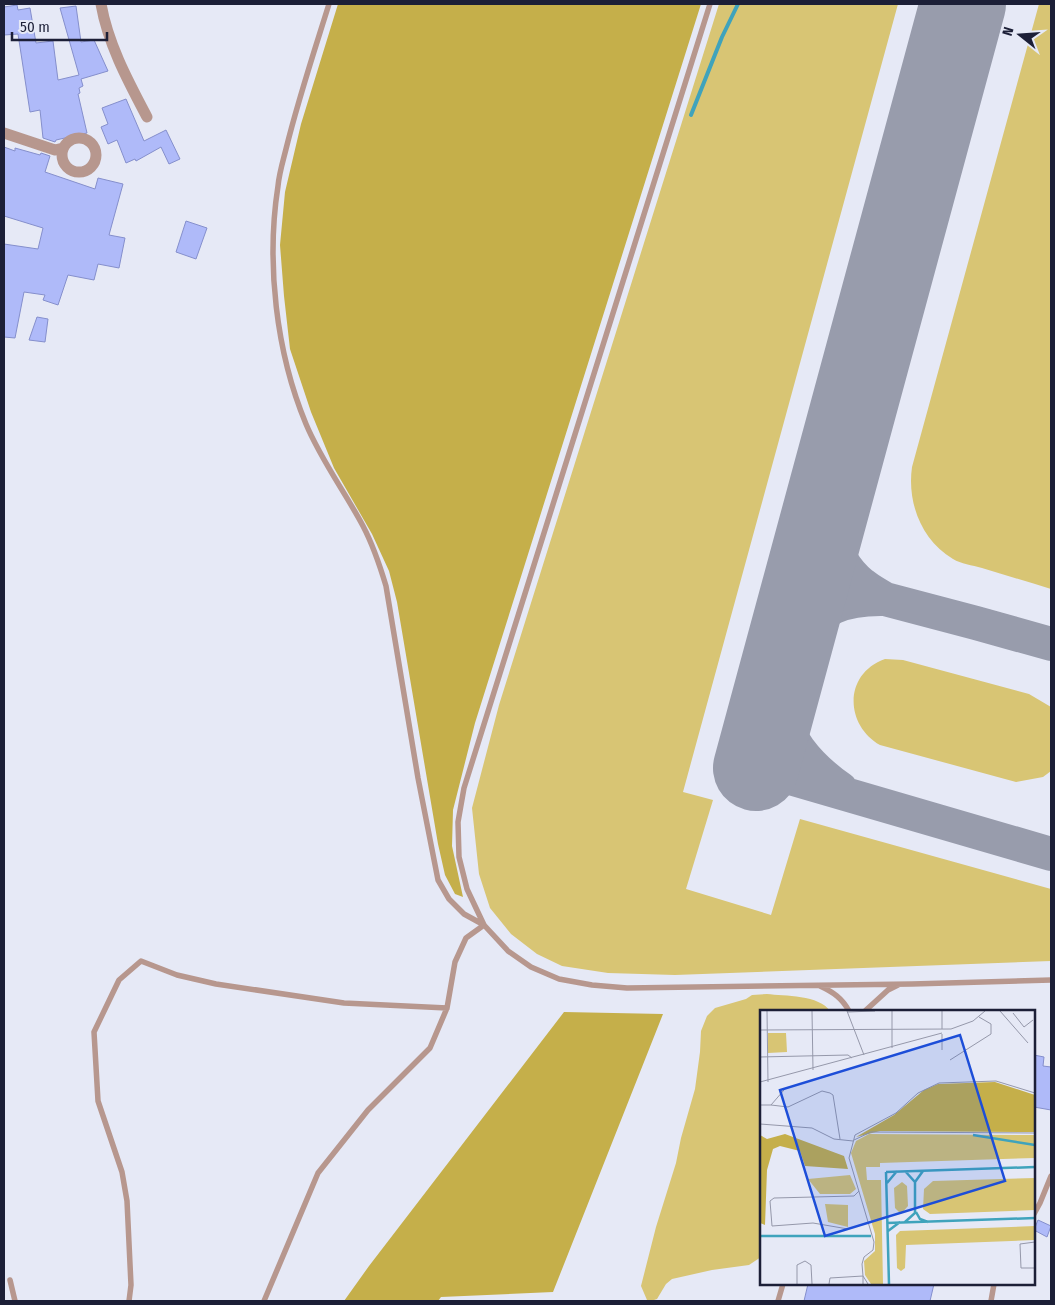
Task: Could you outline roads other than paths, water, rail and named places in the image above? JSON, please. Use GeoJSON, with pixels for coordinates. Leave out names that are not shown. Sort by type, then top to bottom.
{"type":"FeatureCollection","features":[{"type":"Feature","properties":{"kind":"street"},"geometry":{"type":"LineString","coordinates":[[100,4],[105,26],[125,74],[147,117]]}},
{"type":"Feature","properties":{"kind":"street"},"geometry":{"type":"LineString","coordinates":[[4,133],[55,150],[63,148]]}},
{"type":"Feature","properties":{"kind":"lane"},"geometry":{"type":"LineString","coordinates":[[329,4],[293,118],[278,185],[273,239],[274,290],[282,341],[297,399],[307,426],[364,527],[380,565],[388,594],[418,778],[438,880],[449,899],[464,914],[484,925]]}},
{"type":"Feature","properties":{"kind":"lane"},"geometry":{"type":"LineString","coordinates":[[710,4],[486,711],[464,788],[458,822],[459,857],[467,889],[484,925],[508,951],[531,967],[559,979],[592,985],[627,988],[1051,980]]}},
{"type":"Feature","properties":{"kind":"lane"},"geometry":{"type":"LineString","coordinates":[[264,1301],[318,1173],[368,1110],[430,1048],[447,1008],[455,962],[466,938],[484,925]]}},
{"type":"Feature","properties":{"kind":"lane"},"geometry":{"type":"LineString","coordinates":[[129,1301],[131,1285],[127,1201],[122,1172],[98,1100],[94,1032],[119,980],[141,961],[177,975],[216,984],[344,1003],[447,1008]]}},
{"type":"Feature","properties":{"kind":"lane"},"geometry":{"type":"LineString","coordinates":[[866,1010],[888,990],[900,984]]}},
{"type":"Feature","properties":{"kind":"lane"},"geometry":{"type":"LineString","coordinates":[[818,985],[834,992],[842,999],[848,1010]]}},
{"type":"Feature","properties":{"kind":"lane"},"geometry":{"type":"LineString","coordinates":[[1035,1212],[1051,1176]]}},
{"type":"Feature","properties":{"kind":"lane"},"geometry":{"type":"LineString","coordinates":[[10,1280],[15,1301]]}},
{"type":"Feature","properties":{"kind":"lane"},"geometry":{"type":"LineString","coordinates":[[778,1301],[783,1285]]}},
{"type":"Feature","properties":{"kind":"lane"},"geometry":{"type":"LineString","coordinates":[[991,1301],[994,1285]]}},
{"type":"Feature","properties":{"kind":"waterway"},"geometry":{"type":"LineString","coordinates":[[691,115],[722,37],[738,4]]}}]}
